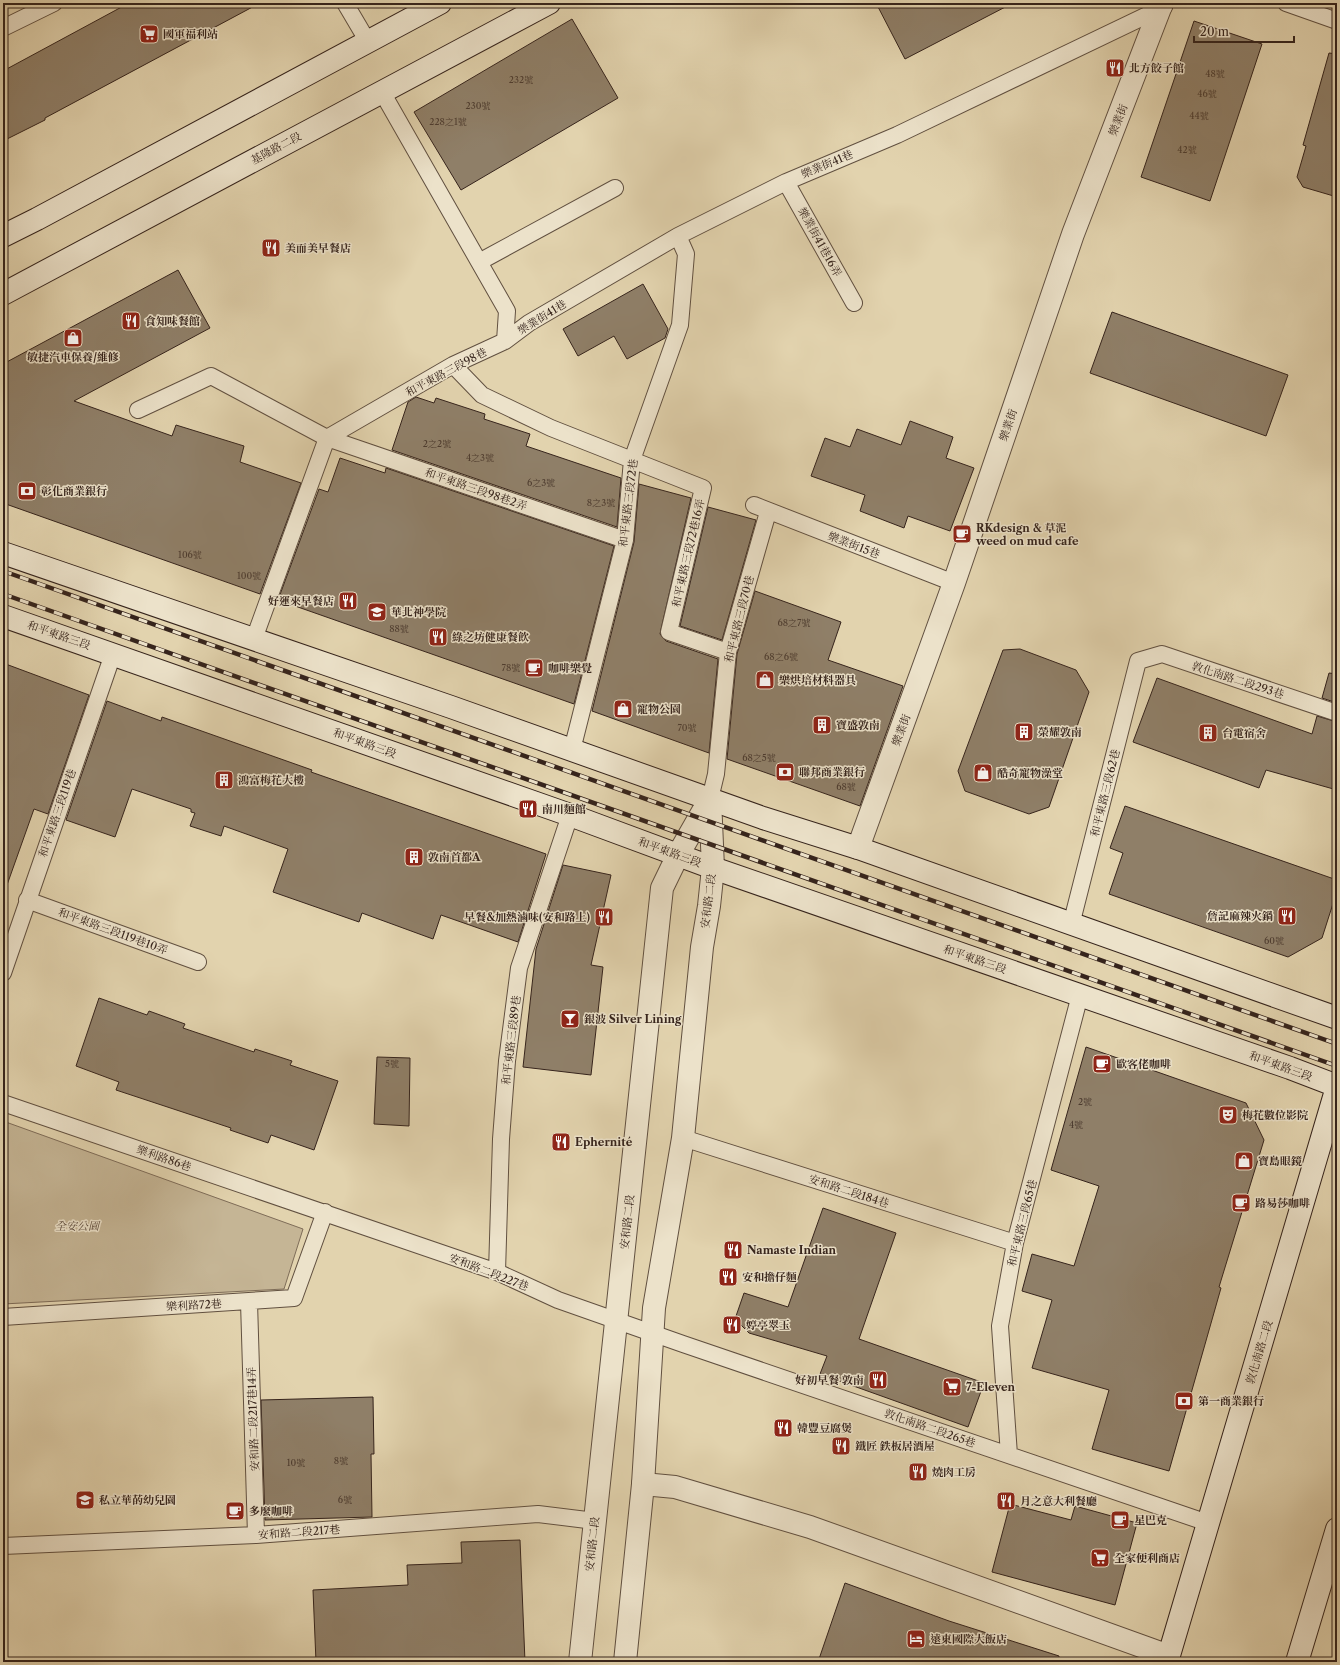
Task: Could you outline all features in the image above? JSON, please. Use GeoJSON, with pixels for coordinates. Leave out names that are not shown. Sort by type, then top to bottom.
{"type":"FeatureCollection","features":[{"type":"Feature","properties":{"kind":"main road"},"geometry":{"type":"LineString","coordinates":[[3,236],[440,3]]}},
{"type":"Feature","properties":{"kind":"main road","name":"基隆路二段"},"geometry":{"type":"LineString","coordinates":[[3,294],[549,3]]}},
{"type":"Feature","properties":{"kind":"main road","name":"樂業街"},"geometry":{"type":"LineString","coordinates":[[858,848],[954,583],[1073,234],[1164,5]]}},
{"type":"Feature","properties":{"kind":"main road"},"geometry":{"type":"LineString","coordinates":[[3,553],[254,639],[710,798],[763,818],[858,848],[1337,1018]]}},
{"type":"Feature","properties":{"kind":"main road","name":"和平東路三段"},"geometry":{"type":"LineString","coordinates":[[3,616],[570,815],[713,868],[1080,995],[1337,1087]]}},
{"type":"Feature","properties":{"kind":"main road","name":"安和路二段"},"geometry":{"type":"LineString","coordinates":[[580,1662],[662,888],[678,855],[710,798]]}},
{"type":"Feature","properties":{"kind":"main road","name":"安和路二段"},"geometry":{"type":"LineString","coordinates":[[625,1662],[643,1484],[652,1333],[656,1300],[683,1138],[702,947],[709,906],[713,868],[710,798]]}},
{"type":"Feature","properties":{"kind":"main road","name":"敦化南路二段"},"geometry":{"type":"LineString","coordinates":[[1168,1659],[1337,1087]]}},
{"type":"Feature","properties":{"kind":"main road"},"geometry":{"type":"LineString","coordinates":[[643,1484],[675,1487],[810,1527],[1168,1659]]}},
{"type":"Feature","properties":{"kind":"main road"},"geometry":{"type":"LineString","coordinates":[[1297,1662],[1337,1529]]}},
{"type":"Feature","properties":{"kind":"lane"},"geometry":{"type":"LineString","coordinates":[[3,28],[54,3]]}},
{"type":"Feature","properties":{"kind":"lane"},"geometry":{"type":"LineString","coordinates":[[345,3],[368,42]]}},
{"type":"Feature","properties":{"kind":"lane"},"geometry":{"type":"LineString","coordinates":[[1286,3],[1337,21]]}},
{"type":"Feature","properties":{"kind":"lane","name":"樂業街41巷"},"geometry":{"type":"LineString","coordinates":[[505,341],[530,323],[678,236],[786,182],[897,135],[1164,5]]}},
{"type":"Feature","properties":{"kind":"lane"},"geometry":{"type":"LineString","coordinates":[[382,92],[507,311],[505,341]]}},
{"type":"Feature","properties":{"kind":"lane","name":"樂業街41巷16弄"},"geometry":{"type":"LineString","coordinates":[[786,182],[854,303]]}},
{"type":"Feature","properties":{"kind":"lane"},"geometry":{"type":"LineString","coordinates":[[479,262],[615,188]]}},
{"type":"Feature","properties":{"kind":"lane","name":"和平東路三段72巷"},"geometry":{"type":"LineString","coordinates":[[572,750],[626,540],[632,460],[680,325],[686,254],[678,236]]}},
{"type":"Feature","properties":{"kind":"lane","name":"和平東路三段98巷"},"geometry":{"type":"LineString","coordinates":[[327,438],[453,365],[505,341]]}},
{"type":"Feature","properties":{"kind":"lane"},"geometry":{"type":"LineString","coordinates":[[453,365],[482,395],[551,428],[632,460]]}},
{"type":"Feature","properties":{"kind":"lane","name":"和平東路三段98巷2弄"},"geometry":{"type":"LineString","coordinates":[[138,410],[211,376],[327,438],[626,540]]}},
{"type":"Feature","properties":{"kind":"lane"},"geometry":{"type":"LineString","coordinates":[[254,639],[327,438]]}},
{"type":"Feature","properties":{"kind":"lane","name":"和平東路三段72巷16弄"},"geometry":{"type":"LineString","coordinates":[[632,460],[703,488],[669,632],[728,652]]}},
{"type":"Feature","properties":{"kind":"lane","name":"樂業街15巷"},"geometry":{"type":"LineString","coordinates":[[761,508],[954,583]]}},
{"type":"Feature","properties":{"kind":"lane","name":"和平東路三段70巷"},"geometry":{"type":"LineString","coordinates":[[710,798],[716,774],[728,652],[761,508]]}},
{"type":"Feature","properties":{"kind":"lane","name":"和平東路三段119巷"},"geometry":{"type":"LineString","coordinates":[[3,973],[113,654]]}},
{"type":"Feature","properties":{"kind":"lane","name":"敦化南路二段293巷"},"geometry":{"type":"LineString","coordinates":[[1138,662],[1162,654],[1337,713]]}},
{"type":"Feature","properties":{"kind":"lane","name":"和平東路三段62巷"},"geometry":{"type":"LineString","coordinates":[[1072,925],[1138,662]]}},
{"type":"Feature","properties":{"kind":"lane","name":"和平東路三段89巷"},"geometry":{"type":"LineString","coordinates":[[497,1272],[501,1139],[507,1061],[519,968],[570,815]]}},
{"type":"Feature","properties":{"kind":"lane","name":"和平東路三段119巷10弄"},"geometry":{"type":"LineString","coordinates":[[27,900],[198,962]]}},
{"type":"Feature","properties":{"kind":"lane","name":"和平東路三段65巷"},"geometry":{"type":"LineString","coordinates":[[1009,1455],[1000,1326],[1015,1243],[1080,995]]}},
{"type":"Feature","properties":{"kind":"lane","name":"樂利路86巷"},"geometry":{"type":"LineString","coordinates":[[3,1103],[325,1212]]}},
{"type":"Feature","properties":{"kind":"lane","name":"安和路二段184巷"},"geometry":{"type":"LineString","coordinates":[[683,1138],[1015,1243]]}},
{"type":"Feature","properties":{"kind":"lane","name":"安和路二段227巷"},"geometry":{"type":"LineString","coordinates":[[325,1212],[411,1244],[497,1272],[558,1300],[616,1319],[652,1333]]}},
{"type":"Feature","properties":{"kind":"lane","name":"樂利路72巷"},"geometry":{"type":"LineString","coordinates":[[3,1317],[294,1298],[325,1212]]}},
{"type":"Feature","properties":{"kind":"lane","name":"安和路二段217巷14弄"},"geometry":{"type":"LineString","coordinates":[[249,1302],[256,1535]]}},
{"type":"Feature","properties":{"kind":"lane","name":"敦化南路二段265巷"},"geometry":{"type":"LineString","coordinates":[[652,1333],[1208,1523]]}},
{"type":"Feature","properties":{"kind":"lane","name":"安和路二段217巷"},"geometry":{"type":"LineString","coordinates":[[3,1546],[256,1535],[538,1514],[595,1521]]}},
{"type":"Feature","properties":{"kind":"green space","name":"全安公園"},"geometry":{"type":"Polygon","coordinates":[[[3,1121],[303,1229],[284,1289],[3,1304],[3,1121]]]}},
{"type":"Feature","properties":{"kind":"building"},"geometry":{"type":"Polygon","coordinates":[[[129,3],[260,3],[45,118],[45,120],[3,141],[3,71],[129,3]]]}},
{"type":"Feature","properties":{"kind":"building"},"geometry":{"type":"Polygon","coordinates":[[[876,3],[1013,3],[905,59],[876,3]]]}},
{"type":"Feature","properties":{"kind":"building"},"geometry":{"type":"Polygon","coordinates":[[[572,19],[618,98],[461,190],[414,112],[572,19]]]}},
{"type":"Feature","properties":{"kind":"building"},"geometry":{"type":"Polygon","coordinates":[[[1194,21],[1262,44],[1210,201],[1141,177],[1194,21]]]}},
{"type":"Feature","properties":{"kind":"building"},"geometry":{"type":"Polygon","coordinates":[[[1329,53],[1337,54],[1337,197],[1303,187],[1297,177],[1306,146],[1303,145],[1329,53]]]}},
{"type":"Feature","properties":{"kind":"building"},"geometry":{"type":"Polygon","coordinates":[[[178,270],[210,328],[74,401],[172,436],[176,425],[244,446],[240,462],[301,483],[260,594],[3,503],[3,364],[178,270]]]}},
{"type":"Feature","properties":{"kind":"building"},"geometry":{"type":"Polygon","coordinates":[[[643,284],[668,329],[665,338],[627,359],[614,336],[578,356],[563,329],[643,284]]]}},
{"type":"Feature","properties":{"kind":"building"},"geometry":{"type":"Polygon","coordinates":[[[1112,312],[1288,375],[1266,436],[1090,373],[1112,312]]]}},
{"type":"Feature","properties":{"kind":"building"},"geometry":{"type":"Polygon","coordinates":[[[416,397],[434,403],[436,398],[485,414],[484,419],[530,434],[526,446],[621,478],[617,527],[392,450],[408,402],[416,397]]]}},
{"type":"Feature","properties":{"kind":"building"},"geometry":{"type":"Polygon","coordinates":[[[910,421],[953,437],[946,458],[974,468],[950,531],[908,516],[904,528],[860,511],[865,495],[811,476],[825,438],[850,447],[857,429],[901,445],[910,421]]]}},
{"type":"Feature","properties":{"kind":"building"},"geometry":{"type":"Polygon","coordinates":[[[340,458],[385,473],[386,468],[614,546],[574,704],[278,600],[319,489],[328,492],[340,458]]]}},
{"type":"Feature","properties":{"kind":"building"},"geometry":{"type":"Polygon","coordinates":[[[639,484],[691,498],[660,634],[666,641],[718,659],[709,753],[592,711],[634,542],[639,484]]]}},
{"type":"Feature","properties":{"kind":"building"},"geometry":{"type":"Polygon","coordinates":[[[708,507],[756,520],[722,640],[680,626],[708,507]]]}},
{"type":"Feature","properties":{"kind":"building","name":"寶盛敦南"},"geometry":{"type":"Polygon","coordinates":[[[755,591],[841,622],[828,660],[903,686],[860,806],[727,759],[737,654],[755,591]]]}},
{"type":"Feature","properties":{"kind":"building","name":"榮耀敦南"},"geometry":{"type":"Polygon","coordinates":[[[1020,649],[1076,670],[1089,692],[1049,807],[1029,814],[965,791],[958,771],[1003,650],[1020,649]]]}},
{"type":"Feature","properties":{"kind":"building"},"geometry":{"type":"Polygon","coordinates":[[[3,663],[89,695],[48,814],[34,809],[7,885],[3,885],[3,663]]]}},
{"type":"Feature","properties":{"kind":"building"},"geometry":{"type":"Polygon","coordinates":[[[1329,673],[1337,674],[1337,703],[1322,698],[1329,673]]]}},
{"type":"Feature","properties":{"kind":"building","name":"台電宿舍"},"geometry":{"type":"Polygon","coordinates":[[[1157,678],[1312,734],[1317,716],[1337,722],[1337,790],[1266,770],[1259,788],[1133,742],[1157,678]]]}},
{"type":"Feature","properties":{"kind":"building"},"geometry":{"type":"Polygon","coordinates":[[[107,701],[161,721],[162,717],[312,770],[311,772],[546,854],[518,942],[441,915],[433,939],[362,913],[359,922],[273,892],[288,849],[224,826],[221,836],[190,826],[195,813],[191,812],[191,809],[132,789],[115,837],[66,820],[107,701]]]}},
{"type":"Feature","properties":{"kind":"building"},"geometry":{"type":"Polygon","coordinates":[[[1125,806],[1337,880],[1337,891],[1322,938],[1288,957],[1109,894],[1123,853],[1110,848],[1125,806]]]}},
{"type":"Feature","properties":{"kind":"building"},"geometry":{"type":"Polygon","coordinates":[[[563,865],[611,875],[591,965],[603,967],[591,1075],[523,1067],[536,949],[563,865]]]}},
{"type":"Feature","properties":{"kind":"building"},"geometry":{"type":"Polygon","coordinates":[[[99,998],[147,1015],[149,1011],[185,1024],[183,1028],[254,1052],[255,1049],[292,1061],[290,1065],[338,1081],[314,1150],[271,1135],[268,1143],[230,1130],[231,1128],[116,1090],[119,1082],[76,1066],[99,998]]]}},
{"type":"Feature","properties":{"kind":"building"},"geometry":{"type":"Polygon","coordinates":[[[1086,1047],[1246,1103],[1264,1140],[1219,1287],[1221,1288],[1169,1471],[1092,1449],[1109,1390],[1032,1368],[1052,1300],[1022,1291],[1032,1254],[1074,1266],[1099,1186],[1051,1170],[1086,1047]]]}},
{"type":"Feature","properties":{"kind":"building"},"geometry":{"type":"Polygon","coordinates":[[[377,1057],[410,1058],[409,1126],[374,1124],[377,1057]]]}},
{"type":"Feature","properties":{"kind":"building"},"geometry":{"type":"Polygon","coordinates":[[[823,1208],[896,1233],[859,1339],[984,1383],[968,1427],[820,1374],[827,1356],[749,1333],[735,1319],[744,1293],[788,1307],[823,1208]]]}},
{"type":"Feature","properties":{"kind":"building"},"geometry":{"type":"Polygon","coordinates":[[[373,1397],[374,1454],[371,1454],[372,1517],[265,1520],[261,1400],[373,1397]]]}},
{"type":"Feature","properties":{"kind":"building"},"geometry":{"type":"Polygon","coordinates":[[[1010,1504],[1071,1520],[1075,1506],[1137,1523],[1115,1605],[992,1572],[1010,1504]]]}},
{"type":"Feature","properties":{"kind":"building"},"geometry":{"type":"Polygon","coordinates":[[[520,1540],[525,1662],[316,1662],[313,1590],[408,1585],[407,1565],[462,1563],[461,1542],[520,1540]]]}},
{"type":"Feature","properties":{"kind":"building","name":"遠東國際大飯店"},"geometry":{"type":"Polygon","coordinates":[[[845,1583],[949,1621],[1059,1656],[1059,1662],[818,1662],[845,1583]]]}},
{"type":"Feature","properties":{"kind":"railway"},"geometry":{"type":"LineString","coordinates":[[3,571],[1337,1044]]}},
{"type":"Feature","properties":{"kind":"railway"},"geometry":{"type":"LineString","coordinates":[[3,594],[1337,1066]]}},
{"type":"Feature","properties":{"kind":"place","name":"國軍福利站"},"geometry":{"type":"Point","coordinates":[149,34]}},
{"type":"Feature","properties":{"kind":"place","name":"北方餃子館"},"geometry":{"type":"Point","coordinates":[1115,68]}},
{"type":"Feature","properties":{"kind":"place","name":"美而美早餐店"},"geometry":{"type":"Point","coordinates":[271,248]}},
{"type":"Feature","properties":{"kind":"place","name":"食知味餐館"},"geometry":{"type":"Point","coordinates":[131,321]}},
{"type":"Feature","properties":{"kind":"place","name":"敏捷汽車保養/維修"},"geometry":{"type":"Point","coordinates":[73,338]}},
{"type":"Feature","properties":{"kind":"place","name":"彰化商業銀行"},"geometry":{"type":"Point","coordinates":[27,491]}},
{"type":"Feature","properties":{"kind":"place","name":"RKdesign & 草泥 weed on mud cafe"},"geometry":{"type":"Point","coordinates":[962,534]}},
{"type":"Feature","properties":{"kind":"place","name":"好運來早餐店"},"geometry":{"type":"Point","coordinates":[348,601]}},
{"type":"Feature","properties":{"kind":"place","name":"華北神學院"},"geometry":{"type":"Point","coordinates":[377,612]}},
{"type":"Feature","properties":{"kind":"place","name":"綠之坊健康餐飲"},"geometry":{"type":"Point","coordinates":[438,637]}},
{"type":"Feature","properties":{"kind":"place","name":"咖啡樂覺"},"geometry":{"type":"Point","coordinates":[534,668]}},
{"type":"Feature","properties":{"kind":"place","name":"樂烘培材料器具"},"geometry":{"type":"Point","coordinates":[765,680]}},
{"type":"Feature","properties":{"kind":"place","name":"寵物公園"},"geometry":{"type":"Point","coordinates":[623,709]}},
{"type":"Feature","properties":{"kind":"place","name":"寶盛敦南"},"geometry":{"type":"Point","coordinates":[822,725]}},
{"type":"Feature","properties":{"kind":"place","name":"榮耀敦南"},"geometry":{"type":"Point","coordinates":[1024,732]}},
{"type":"Feature","properties":{"kind":"place","name":"台電宿舍"},"geometry":{"type":"Point","coordinates":[1208,733]}},
{"type":"Feature","properties":{"kind":"place","name":"聯邦商業銀行"},"geometry":{"type":"Point","coordinates":[785,772]}},
{"type":"Feature","properties":{"kind":"place","name":"酷奇寵物澡堂"},"geometry":{"type":"Point","coordinates":[983,773]}},
{"type":"Feature","properties":{"kind":"place","name":"鴻富梅花大樓"},"geometry":{"type":"Point","coordinates":[224,780]}},
{"type":"Feature","properties":{"kind":"place","name":"南川麵館"},"geometry":{"type":"Point","coordinates":[528,809]}},
{"type":"Feature","properties":{"kind":"place","name":"敦南首都A"},"geometry":{"type":"Point","coordinates":[414,857]}},
{"type":"Feature","properties":{"kind":"place","name":"詹記麻辣火鍋"},"geometry":{"type":"Point","coordinates":[1287,916]}},
{"type":"Feature","properties":{"kind":"place","name":"早餐&加熱滷味(安和路上)"},"geometry":{"type":"Point","coordinates":[604,917]}},
{"type":"Feature","properties":{"kind":"place","name":"銀波 Silver Lining"},"geometry":{"type":"Point","coordinates":[570,1019]}},
{"type":"Feature","properties":{"kind":"place","name":"歐客佬咖啡"},"geometry":{"type":"Point","coordinates":[1102,1064]}},
{"type":"Feature","properties":{"kind":"place","name":"梅花數位影院"},"geometry":{"type":"Point","coordinates":[1228,1115]}},
{"type":"Feature","properties":{"kind":"place","name":"Ephernité"},"geometry":{"type":"Point","coordinates":[561,1142]}},
{"type":"Feature","properties":{"kind":"place","name":"寶島眼鏡"},"geometry":{"type":"Point","coordinates":[1244,1161]}},
{"type":"Feature","properties":{"kind":"place","name":"路易莎咖啡"},"geometry":{"type":"Point","coordinates":[1241,1203]}},
{"type":"Feature","properties":{"kind":"place","name":"Namaste Indian"},"geometry":{"type":"Point","coordinates":[733,1250]}},
{"type":"Feature","properties":{"kind":"place","name":"安和擔仔麵"},"geometry":{"type":"Point","coordinates":[728,1277]}},
{"type":"Feature","properties":{"kind":"place","name":"婷亭翠玉"},"geometry":{"type":"Point","coordinates":[732,1325]}},
{"type":"Feature","properties":{"kind":"place","name":"好初早餐 敦南"},"geometry":{"type":"Point","coordinates":[878,1380]}},
{"type":"Feature","properties":{"kind":"place","name":"7-Eleven"},"geometry":{"type":"Point","coordinates":[952,1387]}},
{"type":"Feature","properties":{"kind":"place","name":"第一商業銀行"},"geometry":{"type":"Point","coordinates":[1184,1401]}},
{"type":"Feature","properties":{"kind":"place","name":"韓豐豆腐煲"},"geometry":{"type":"Point","coordinates":[783,1428]}},
{"type":"Feature","properties":{"kind":"place","name":"鐵匠 鉄板居酒屋"},"geometry":{"type":"Point","coordinates":[841,1446]}},
{"type":"Feature","properties":{"kind":"place","name":"燒肉工房"},"geometry":{"type":"Point","coordinates":[918,1472]}},
{"type":"Feature","properties":{"kind":"place","name":"私立華菂幼兒園"},"geometry":{"type":"Point","coordinates":[85,1500]}},
{"type":"Feature","properties":{"kind":"place","name":"月之意大利餐廳"},"geometry":{"type":"Point","coordinates":[1006,1501]}},
{"type":"Feature","properties":{"kind":"place","name":"多麼咖啡"},"geometry":{"type":"Point","coordinates":[235,1511]}},
{"type":"Feature","properties":{"kind":"place","name":"星巴克"},"geometry":{"type":"Point","coordinates":[1120,1520]}},
{"type":"Feature","properties":{"kind":"place","name":"全家便利商店"},"geometry":{"type":"Point","coordinates":[1100,1558]}},
{"type":"Feature","properties":{"kind":"place","name":"遠東國際大飯店"},"geometry":{"type":"Point","coordinates":[916,1639]}}]}
